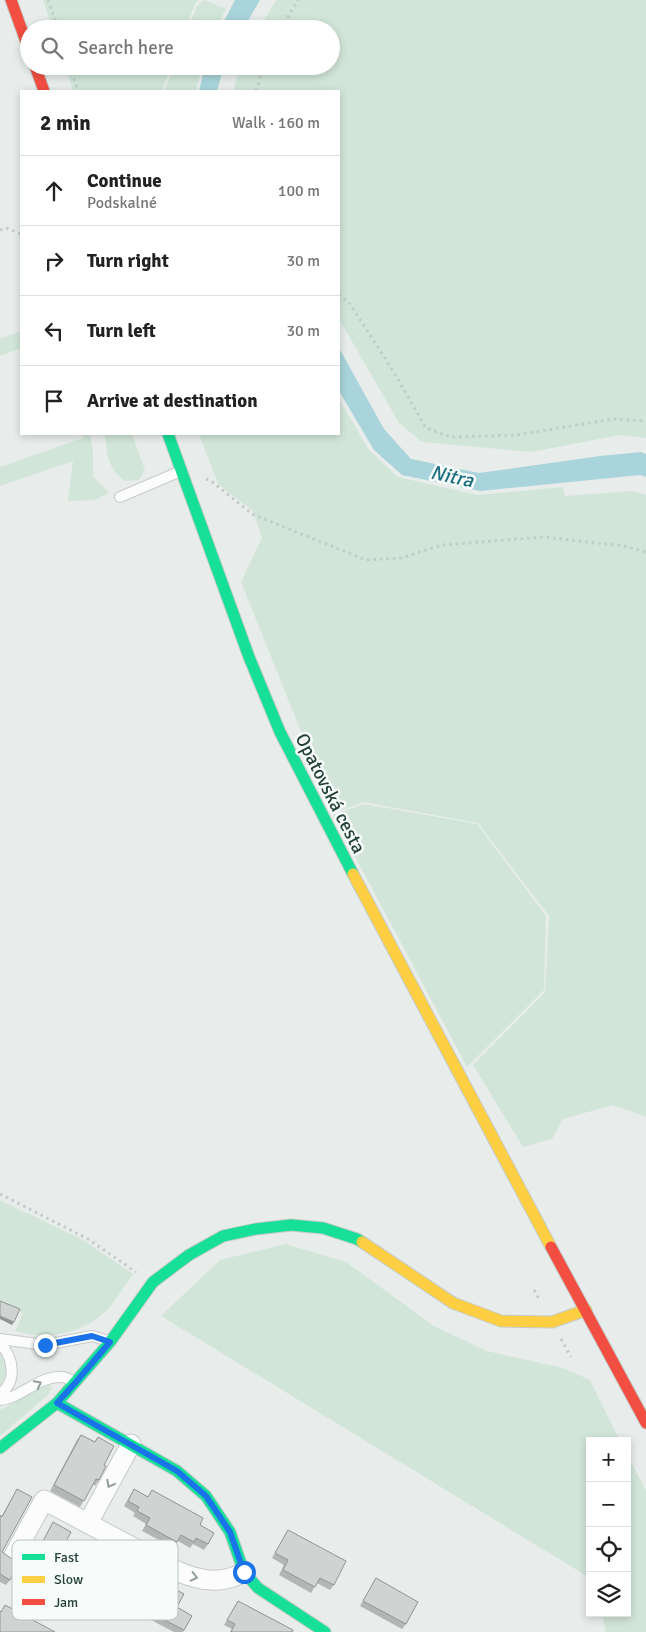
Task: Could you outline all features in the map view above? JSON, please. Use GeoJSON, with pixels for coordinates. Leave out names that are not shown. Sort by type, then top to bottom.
{"type":"FeatureCollection","features":[{"type":"Feature","properties":{"kind":"street"},"geometry":{"type":"LineString","coordinates":[[11,0],[20,25]]}},
{"type":"Feature","properties":{"kind":"street"},"geometry":{"type":"LineString","coordinates":[[38,75],[44,90]]}},
{"type":"Feature","properties":{"kind":"street","name":"Opatovská cesta"},"geometry":{"type":"LineString","coordinates":[[168,435],[249,657],[280,732],[387,941],[646,1423]]}},
{"type":"Feature","properties":{"kind":"street"},"geometry":{"type":"LineString","coordinates":[[0,1448],[57,1403],[110,1342],[152,1284],[189,1255],[223,1236],[256,1229],[291,1226],[323,1228],[357,1239],[453,1303],[501,1321],[552,1322],[586,1310]]}},
{"type":"Feature","properties":{"kind":"street"},"geometry":{"type":"LineString","coordinates":[[57,1403],[177,1471],[206,1496],[230,1532],[244,1572],[258,1588],[325,1632]]}},
{"type":"Feature","properties":{"kind":"street"},"geometry":{"type":"LineString","coordinates":[[88,1523],[131,1444]]}},
{"type":"Feature","properties":{"kind":"street"},"geometry":{"type":"LineString","coordinates":[[22,1540],[44,1500],[119,1540]]}},
{"type":"Feature","properties":{"kind":"street"},"geometry":{"type":"LineString","coordinates":[[178,1572],[194,1578],[212,1580],[232,1579],[244,1572]]}},
{"type":"Feature","properties":{"kind":"lane"},"geometry":{"type":"LineString","coordinates":[[120,497],[182,471]]}},
{"type":"Feature","properties":{"kind":"lane"},"geometry":{"type":"LineString","coordinates":[[0,1338],[45,1345],[92,1336],[110,1342]]}},
{"type":"Feature","properties":{"kind":"lane"},"geometry":{"type":"LineString","coordinates":[[0,1343],[11,1358],[12,1375],[5,1391],[0,1394]]}},
{"type":"Feature","properties":{"kind":"lane"},"geometry":{"type":"LineString","coordinates":[[0,1400],[8,1399],[46,1380],[63,1377],[76,1382]]}},
{"type":"Feature","properties":{"kind":"path"},"geometry":{"type":"LineString","coordinates":[[48,0],[55,20]]}},
{"type":"Feature","properties":{"kind":"path"},"geometry":{"type":"LineString","coordinates":[[286,20],[298,0]]}},
{"type":"Feature","properties":{"kind":"path"},"geometry":{"type":"LineString","coordinates":[[73,75],[78,90]]}},
{"type":"Feature","properties":{"kind":"path"},"geometry":{"type":"LineString","coordinates":[[256,90],[261,75]]}},
{"type":"Feature","properties":{"kind":"path"},"geometry":{"type":"LineString","coordinates":[[0,230],[6,228],[20,234]]}},
{"type":"Feature","properties":{"kind":"path"},"geometry":{"type":"LineString","coordinates":[[340,295],[350,304],[390,366],[426,428],[451,437],[517,435],[613,419],[646,421]]}},
{"type":"Feature","properties":{"kind":"path"},"geometry":{"type":"LineString","coordinates":[[182,471],[210,480],[252,514],[366,560],[402,558],[442,545],[543,537],[624,546],[646,552]]}},
{"type":"Feature","properties":{"kind":"path"},"geometry":{"type":"LineString","coordinates":[[0,1194],[88,1239],[152,1284]]}},
{"type":"Feature","properties":{"kind":"green space"},"geometry":{"type":"Polygon","coordinates":[[[43,0],[198,0],[189,20],[50,20],[43,0]]]}},
{"type":"Feature","properties":{"kind":"green space"},"geometry":{"type":"Polygon","coordinates":[[[205,0],[226,9],[220,20],[192,20],[197,6],[205,0]]]}},
{"type":"Feature","properties":{"kind":"green space"},"geometry":{"type":"Polygon","coordinates":[[[276,0],[646,0],[646,438],[621,435],[531,452],[422,442],[399,423],[340,321],[340,90],[234,90],[238,75],[340,75],[340,20],[264,20],[276,0]]]}},
{"type":"Feature","properties":{"kind":"green space"},"geometry":{"type":"Polygon","coordinates":[[[68,75],[168,75],[162,90],[73,90],[68,75]]]}},
{"type":"Feature","properties":{"kind":"green space"},"geometry":{"type":"Polygon","coordinates":[[[170,75],[200,75],[196,90],[164,90],[170,75]]]}},
{"type":"Feature","properties":{"kind":"green space"},"geometry":{"type":"Polygon","coordinates":[[[20,331],[20,348],[0,356],[0,339],[20,331]]]}},
{"type":"Feature","properties":{"kind":"green space"},"geometry":{"type":"Polygon","coordinates":[[[340,401],[369,450],[398,477],[478,495],[563,487],[565,496],[633,491],[646,495],[646,1117],[613,1105],[563,1119],[552,1139],[523,1147],[473,1065],[545,992],[549,916],[478,823],[363,802],[340,811],[310,754],[241,582],[262,538],[253,511],[218,484],[199,435],[340,435],[340,401]]]}},
{"type":"Feature","properties":{"kind":"green space"},"geometry":{"type":"Polygon","coordinates":[[[83,435],[90,435],[93,451],[93,476],[109,493],[95,500],[68,501],[73,461],[0,486],[0,467],[83,438],[83,435]]]}},
{"type":"Feature","properties":{"kind":"green space"},"geometry":{"type":"Polygon","coordinates":[[[105,435],[132,435],[145,470],[139,480],[125,481],[111,466],[107,454],[105,435]]]}},
{"type":"Feature","properties":{"kind":"green space"},"geometry":{"type":"Polygon","coordinates":[[[364,804],[477,824],[546,916],[544,990],[467,1067],[333,815],[364,804]]]}},
{"type":"Feature","properties":{"kind":"green space"},"geometry":{"type":"Polygon","coordinates":[[[0,1200],[83,1240],[133,1274],[116,1299],[96,1320],[63,1334],[39,1335],[15,1331],[23,1313],[0,1303],[0,1200]]]}},
{"type":"Feature","properties":{"kind":"green space"},"geometry":{"type":"Polygon","coordinates":[[[286,1244],[346,1262],[434,1326],[487,1351],[563,1368],[590,1380],[618,1437],[586,1437],[586,1576],[161,1316],[220,1260],[286,1244]]]}},
{"type":"Feature","properties":{"kind":"green space"},"geometry":{"type":"Polygon","coordinates":[[[0,1353],[4,1361],[6,1374],[0,1386],[0,1353]]]}},
{"type":"Feature","properties":{"kind":"green space"},"geometry":{"type":"Polygon","coordinates":[[[49,1384],[52,1387],[49,1394],[0,1436],[0,1410],[49,1384]]]}},
{"type":"Feature","properties":{"kind":"green space"},"geometry":{"type":"Polygon","coordinates":[[[631,1462],[646,1491],[646,1632],[606,1632],[603,1617],[631,1617],[631,1462]]]}},
{"type":"Feature","properties":{"kind":"water"},"geometry":{"type":"Polygon","coordinates":[[[235,0],[260,0],[248,20],[225,20],[235,0]]]}},
{"type":"Feature","properties":{"kind":"water"},"geometry":{"type":"Polygon","coordinates":[[[203,75],[221,75],[217,90],[199,90],[203,75]]]}},
{"type":"Feature","properties":{"kind":"water","name":"Nitra"},"geometry":{"type":"Polygon","coordinates":[[[340,350],[384,429],[411,459],[479,473],[641,452],[646,454],[646,477],[640,475],[480,491],[402,475],[374,450],[340,393],[340,350]]]}},
{"type":"Feature","properties":{"kind":"building"},"geometry":{"type":"Polygon","coordinates":[[[0,1301],[20,1309],[14,1322],[0,1316],[0,1301]]]}},
{"type":"Feature","properties":{"kind":"building"},"geometry":{"type":"Polygon","coordinates":[[[81,1435],[95,1442],[98,1437],[114,1446],[99,1480],[96,1479],[84,1501],[54,1485],[81,1435]]]}},
{"type":"Feature","properties":{"kind":"building"},"geometry":{"type":"Polygon","coordinates":[[[17,1489],[32,1497],[2,1552],[12,1559],[12,1576],[10,1580],[0,1574],[0,1515],[2,1517],[17,1489]]]}},
{"type":"Feature","properties":{"kind":"building"},"geometry":{"type":"Polygon","coordinates":[[[134,1489],[148,1497],[152,1490],[203,1518],[200,1525],[214,1533],[208,1544],[196,1538],[194,1542],[181,1535],[178,1540],[173,1540],[146,1525],[150,1518],[137,1511],[139,1507],[128,1501],[134,1489]]]}},
{"type":"Feature","properties":{"kind":"building"},"geometry":{"type":"Polygon","coordinates":[[[53,1522],[71,1532],[67,1540],[44,1540],[53,1522]]]}},
{"type":"Feature","properties":{"kind":"building"},"geometry":{"type":"Polygon","coordinates":[[[288,1530],[346,1561],[334,1585],[320,1578],[315,1587],[283,1570],[288,1560],[275,1553],[288,1530]]]}},
{"type":"Feature","properties":{"kind":"building"},"geometry":{"type":"Polygon","coordinates":[[[376,1578],[418,1602],[406,1624],[363,1601],[376,1578]]]}},
{"type":"Feature","properties":{"kind":"building"},"geometry":{"type":"Polygon","coordinates":[[[178,1591],[184,1594],[178,1605],[178,1591]]]}},
{"type":"Feature","properties":{"kind":"building"},"geometry":{"type":"Polygon","coordinates":[[[238,1601],[293,1630],[292,1632],[231,1632],[235,1624],[227,1620],[238,1601]]]}},
{"type":"Feature","properties":{"kind":"building"},"geometry":{"type":"Polygon","coordinates":[[[5,1605],[12,1609],[12,1620],[33,1620],[55,1632],[0,1632],[1,1612],[5,1605]]]}},
{"type":"Feature","properties":{"kind":"building"},"geometry":{"type":"Polygon","coordinates":[[[178,1608],[192,1616],[184,1630],[165,1620],[178,1620],[178,1608]]]}},
{"type":"Feature","properties":{"kind":"traffic: fast"},"geometry":{"type":"LineString","coordinates":[[168,435],[249,657],[280,732],[353,874]]}},
{"type":"Feature","properties":{"kind":"traffic: fast"},"geometry":{"type":"LineString","coordinates":[[0,1448],[57,1403],[110,1342],[153,1282],[189,1255],[223,1236],[256,1229],[291,1225],[323,1228],[362,1242]]}},
{"type":"Feature","properties":{"kind":"traffic: fast"},"geometry":{"type":"LineString","coordinates":[[57,1403],[177,1471],[206,1496],[230,1532],[244,1572],[258,1588],[325,1632]]}},
{"type":"Feature","properties":{"kind":"traffic: slow"},"geometry":{"type":"LineString","coordinates":[[353,874],[551,1247]]}},
{"type":"Feature","properties":{"kind":"traffic: slow"},"geometry":{"type":"LineString","coordinates":[[362,1242],[453,1303],[501,1321],[552,1322],[586,1310]]}},
{"type":"Feature","properties":{"kind":"traffic: jam"},"geometry":{"type":"LineString","coordinates":[[11,0],[20,25]]}},
{"type":"Feature","properties":{"kind":"traffic: jam"},"geometry":{"type":"LineString","coordinates":[[38,75],[44,90]]}},
{"type":"Feature","properties":{"kind":"traffic: jam"},"geometry":{"type":"LineString","coordinates":[[551,1247],[646,1423]]}},
{"type":"Feature","properties":{"kind":"route"},"geometry":{"type":"LineString","coordinates":[[45,1345],[92,1336],[110,1342],[57,1403],[177,1471],[206,1496],[230,1532],[244,1572]]}}]}
